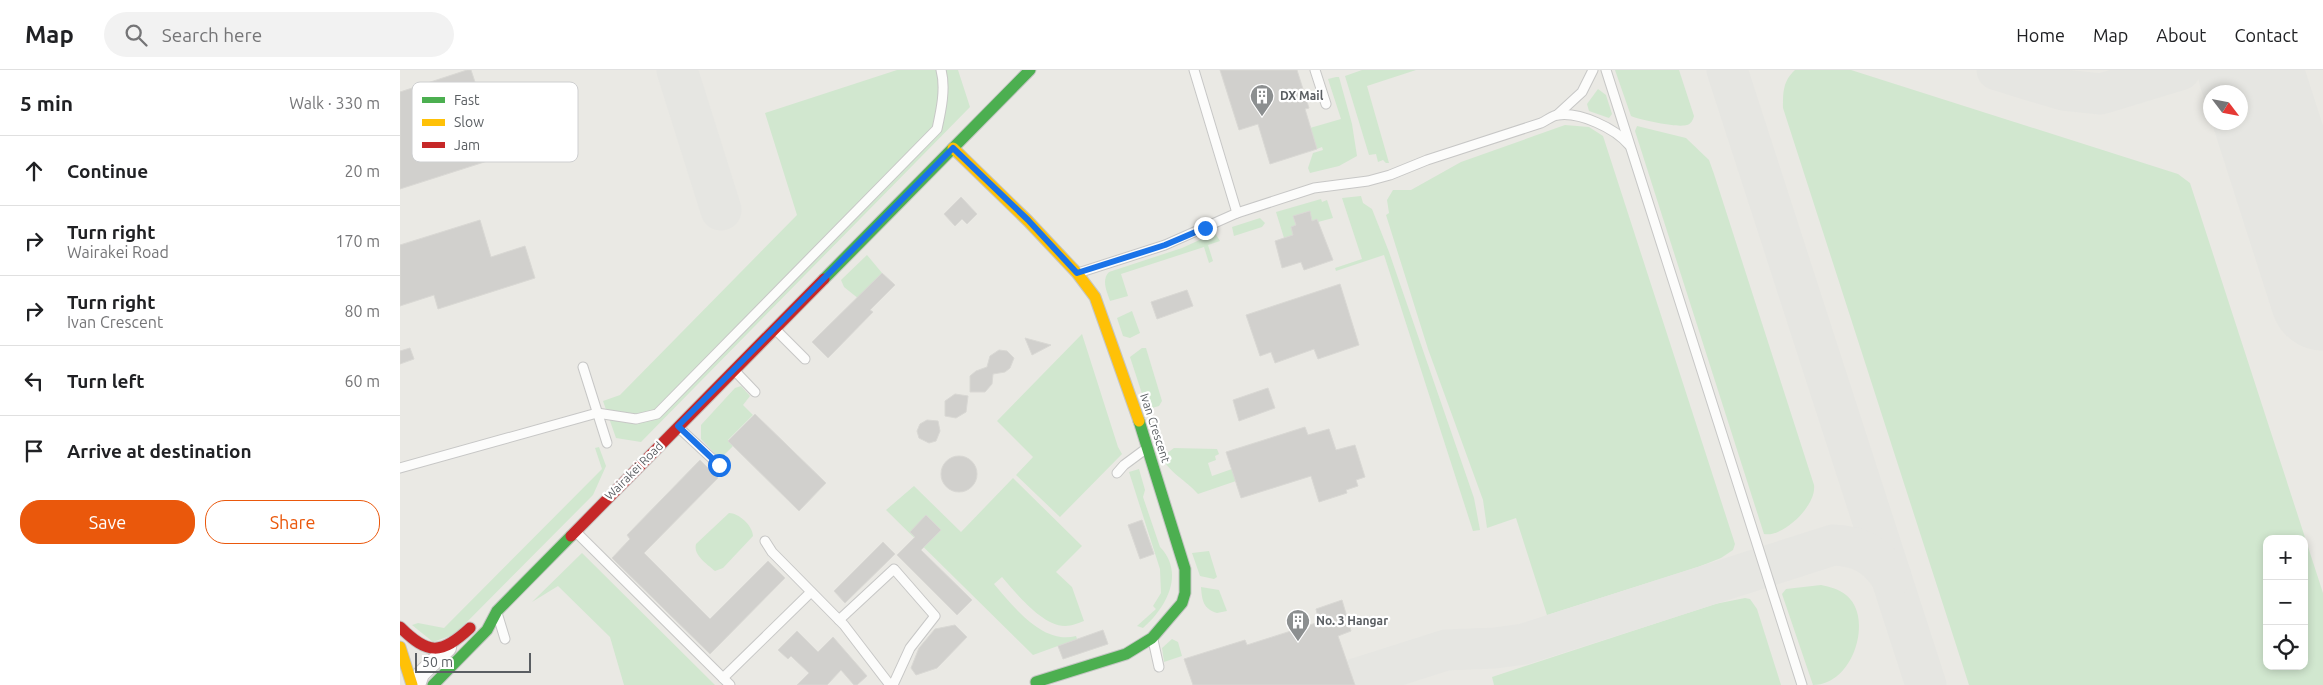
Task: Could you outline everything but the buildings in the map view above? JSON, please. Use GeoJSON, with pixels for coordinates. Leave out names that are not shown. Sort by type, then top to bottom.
{"type":"FeatureCollection","features":[{"type":"Feature","properties":{"kind":"street","name":"Wairakei Road"},"geometry":{"type":"LineString","coordinates":[[433,685],[488,630],[497,611],[575,531],[656,454],[678,426],[1030,70]]}},
{"type":"Feature","properties":{"kind":"street","name":"Ivan Crescent"},"geometry":{"type":"LineString","coordinates":[[953,148],[1028,220],[1092,292],[1100,309],[1148,448],[1185,569],[1186,579],[1182,604],[1152,638],[1126,654],[1036,682]]}},
{"type":"Feature","properties":{"kind":"street"},"geometry":{"type":"LineString","coordinates":[[417,685],[421,674],[448,648],[479,620],[497,611]]}},
{"type":"Feature","properties":{"kind":"street"},"geometry":{"type":"LineString","coordinates":[[400,627],[412,639],[424,646],[440,650],[448,648]]}},
{"type":"Feature","properties":{"kind":"street"},"geometry":{"type":"LineString","coordinates":[[400,646],[412,685]]}},
{"type":"Feature","properties":{"kind":"lane"},"geometry":{"type":"LineString","coordinates":[[400,468],[597,413],[636,419],[657,414],[937,129],[942,103],[943,77],[941,70]]}},
{"type":"Feature","properties":{"kind":"lane"},"geometry":{"type":"LineString","coordinates":[[1194,70],[1237,213]]}},
{"type":"Feature","properties":{"kind":"lane"},"geometry":{"type":"LineString","coordinates":[[1314,70],[1326,104]]}},
{"type":"Feature","properties":{"kind":"lane"},"geometry":{"type":"LineString","coordinates":[[1077,273],[1165,245],[1237,213],[1314,188],[1368,181],[1390,175],[1427,160],[1540,123],[1557,114],[1582,92],[1593,70]]}},
{"type":"Feature","properties":{"kind":"lane"},"geometry":{"type":"LineString","coordinates":[[1606,70],[1802,685]]}},
{"type":"Feature","properties":{"kind":"lane"},"geometry":{"type":"LineString","coordinates":[[1557,114],[1596,122],[1617,133],[1631,148]]}},
{"type":"Feature","properties":{"kind":"lane"},"geometry":{"type":"LineString","coordinates":[[775,328],[805,359]]}},
{"type":"Feature","properties":{"kind":"lane"},"geometry":{"type":"LineString","coordinates":[[583,368],[607,443]]}},
{"type":"Feature","properties":{"kind":"lane"},"geometry":{"type":"LineString","coordinates":[[734,370],[755,392]]}},
{"type":"Feature","properties":{"kind":"lane"},"geometry":{"type":"LineString","coordinates":[[678,426],[719,465]]}},
{"type":"Feature","properties":{"kind":"lane"},"geometry":{"type":"LineString","coordinates":[[1117,474],[1124,464],[1148,448]]}},
{"type":"Feature","properties":{"kind":"lane"},"geometry":{"type":"LineString","coordinates":[[575,531],[726,682],[811,592]]}},
{"type":"Feature","properties":{"kind":"lane"},"geometry":{"type":"LineString","coordinates":[[765,541],[772,552],[839,620],[892,685],[910,648],[935,616],[894,568],[839,620]]}},
{"type":"Feature","properties":{"kind":"lane"},"geometry":{"type":"LineString","coordinates":[[497,611],[505,639]]}},
{"type":"Feature","properties":{"kind":"lane"},"geometry":{"type":"LineString","coordinates":[[1152,638],[1160,667]]}},
{"type":"Feature","properties":{"kind":"green space"},"geometry":{"type":"Polygon","coordinates":[[[897,70],[958,70],[970,107],[641,442],[616,438],[603,401],[620,395],[797,215],[765,113],[897,70]]]}},
{"type":"Feature","properties":{"kind":"green space"},"geometry":{"type":"Polygon","coordinates":[[[1362,70],[1416,70],[1367,86],[1389,163],[1383,160],[1378,162],[1376,154],[1369,155],[1345,76],[1362,70]]]}},
{"type":"Feature","properties":{"kind":"green space"},"geometry":{"type":"Polygon","coordinates":[[[1615,70],[1679,70],[1694,116],[1692,122],[1682,126],[1631,116],[1615,70]]]}},
{"type":"Feature","properties":{"kind":"green space"},"geometry":{"type":"Polygon","coordinates":[[[1795,70],[1851,70],[2178,174],[2190,183],[2304,535],[2263,535],[2263,670],[2308,670],[2308,547],[2323,593],[2323,685],[1969,685],[1783,108],[1783,97],[1788,78],[1795,70]]]}},
{"type":"Feature","properties":{"kind":"green space"},"geometry":{"type":"Polygon","coordinates":[[[1339,77],[1352,124],[1357,156],[1339,166],[1310,173],[1308,168],[1313,153],[1323,150],[1322,147],[1317,149],[1310,128],[1341,119],[1328,79],[1339,77]]]}},
{"type":"Feature","properties":{"kind":"green space"},"geometry":{"type":"Polygon","coordinates":[[[1598,89],[1606,95],[1612,114],[1609,118],[1589,111],[1587,104],[1598,89]]]}},
{"type":"Feature","properties":{"kind":"green space"},"geometry":{"type":"Polygon","coordinates":[[[1565,125],[1589,127],[1603,136],[1735,544],[1733,550],[1721,558],[1698,567],[1547,615],[1516,518],[1487,528],[1483,500],[1428,349],[1386,215],[1389,213],[1387,200],[1393,190],[1411,190],[1461,162],[1565,125]]]}},
{"type":"Feature","properties":{"kind":"green space"},"geometry":{"type":"Polygon","coordinates":[[[1637,126],[1686,138],[1709,160],[1714,174],[1814,485],[1810,502],[1804,511],[1789,526],[1780,531],[1764,534],[1635,131],[1637,126]]]}},
{"type":"Feature","properties":{"kind":"green space"},"geometry":{"type":"Polygon","coordinates":[[[1361,196],[1363,203],[1372,209],[1389,252],[1474,498],[1480,530],[1473,531],[1384,255],[1336,271],[1335,268],[1362,259],[1342,198],[1361,196]]]}},
{"type":"Feature","properties":{"kind":"green space"},"geometry":{"type":"Polygon","coordinates":[[[1321,199],[1322,202],[1327,200],[1333,218],[1318,222],[1317,219],[1312,221],[1309,211],[1293,216],[1296,225],[1291,227],[1293,235],[1284,238],[1276,212],[1321,199]]]}},
{"type":"Feature","properties":{"kind":"green space"},"geometry":{"type":"Polygon","coordinates":[[[1260,218],[1265,223],[1262,227],[1234,236],[1232,227],[1260,218]]]}},
{"type":"Feature","properties":{"kind":"green space"},"geometry":{"type":"Polygon","coordinates":[[[1215,233],[1220,241],[1208,245],[1213,261],[1209,263],[1204,247],[1121,274],[1128,296],[1110,301],[1105,282],[1109,272],[1182,248],[1215,233]]]}},
{"type":"Feature","properties":{"kind":"green space"},"geometry":{"type":"Polygon","coordinates":[[[867,255],[882,273],[859,299],[844,287],[841,280],[867,255]]]}},
{"type":"Feature","properties":{"kind":"green space"},"geometry":{"type":"Polygon","coordinates":[[[1132,311],[1140,333],[1130,338],[1123,336],[1117,318],[1132,311]]]}},
{"type":"Feature","properties":{"kind":"green space"},"geometry":{"type":"Polygon","coordinates":[[[1082,334],[1118,447],[1122,454],[1060,517],[1016,475],[1033,457],[997,421],[1082,334]]]}},
{"type":"Feature","properties":{"kind":"green space"},"geometry":{"type":"Polygon","coordinates":[[[1142,348],[1146,348],[1162,401],[1159,406],[1152,408],[1146,406],[1130,357],[1142,348]]]}},
{"type":"Feature","properties":{"kind":"green space"},"geometry":{"type":"Polygon","coordinates":[[[741,386],[750,396],[743,405],[753,415],[728,440],[733,446],[720,459],[701,439],[701,425],[735,388],[741,386]]]}},
{"type":"Feature","properties":{"kind":"green space"},"geometry":{"type":"Polygon","coordinates":[[[599,447],[606,466],[593,495],[455,634],[433,642],[412,625],[418,623],[444,628],[602,469],[595,448],[599,447]]]}},
{"type":"Feature","properties":{"kind":"green space"},"geometry":{"type":"Polygon","coordinates":[[[1174,448],[1217,449],[1219,454],[1215,456],[1216,460],[1208,463],[1212,476],[1232,469],[1236,481],[1198,494],[1165,463],[1162,457],[1174,448]]]}},
{"type":"Feature","properties":{"kind":"green space"},"geometry":{"type":"Polygon","coordinates":[[[1139,469],[1145,490],[1143,497],[1160,547],[1167,557],[1171,568],[1172,579],[1166,600],[1152,620],[1143,628],[1137,626],[1156,609],[1153,606],[1161,593],[1160,569],[1129,472],[1139,469]]]}},
{"type":"Feature","properties":{"kind":"green space"},"geometry":{"type":"Polygon","coordinates":[[[1013,478],[1082,546],[1056,572],[1072,587],[1084,621],[1068,626],[1056,625],[1047,621],[1030,607],[1002,577],[994,584],[1010,603],[1030,622],[1041,629],[1052,635],[1076,636],[1077,639],[1033,655],[886,510],[914,486],[961,532],[1013,478]]]}},
{"type":"Feature","properties":{"kind":"green space"},"geometry":{"type":"Polygon","coordinates":[[[729,513],[737,515],[745,521],[751,528],[753,536],[723,568],[715,571],[699,556],[696,544],[729,513]]]}},
{"type":"Feature","properties":{"kind":"green space"},"geometry":{"type":"Polygon","coordinates":[[[1209,551],[1217,577],[1214,579],[1200,576],[1192,553],[1209,551]]]}},
{"type":"Feature","properties":{"kind":"green space"},"geometry":{"type":"Polygon","coordinates":[[[582,553],[715,685],[624,685],[610,637],[558,586],[532,602],[582,553]]]}},
{"type":"Feature","properties":{"kind":"green space"},"geometry":{"type":"Polygon","coordinates":[[[1821,585],[1834,588],[1843,593],[1854,605],[1858,618],[1859,633],[1849,662],[1839,674],[1827,682],[1813,685],[1782,594],[1786,589],[1821,585]]]}},
{"type":"Feature","properties":{"kind":"green space"},"geometry":{"type":"Polygon","coordinates":[[[1201,587],[1219,590],[1227,611],[1217,613],[1209,609],[1203,600],[1201,587]]]}},
{"type":"Feature","properties":{"kind":"green space"},"geometry":{"type":"Polygon","coordinates":[[[1745,598],[1750,599],[1757,609],[1781,685],[1494,685],[1492,677],[1715,604],[1745,598]]]}},
{"type":"Feature","properties":{"kind":"green space"},"geometry":{"type":"Polygon","coordinates":[[[1172,639],[1178,642],[1182,656],[1164,662],[1162,648],[1172,639]]]}},
{"type":"Feature","properties":{"kind":"taxiway"},"geometry":{"type":"LineString","coordinates":[[677,70],[721,210]]}},
{"type":"Feature","properties":{"kind":"taxiway"},"geometry":{"type":"LineString","coordinates":[[1727,70],[1926,685]]}},
{"type":"Feature","properties":{"kind":"taxiway"},"geometry":{"type":"LineString","coordinates":[[1997,70],[2063,90],[2101,94],[2180,70]]}},
{"type":"Feature","properties":{"kind":"taxiway"},"geometry":{"type":"LineString","coordinates":[[1358,678],[1446,650],[1495,648],[1524,644],[1833,545],[1851,547],[1866,553],[1873,557],[1891,577]]}},
{"type":"Feature","properties":{"kind":"runway"},"geometry":{"type":"LineString","coordinates":[[2250,70],[2323,298]]}},
{"type":"Feature","properties":{"kind":"traffic: fast"},"geometry":{"type":"LineString","coordinates":[[824,279],[1030,70]]}},
{"type":"Feature","properties":{"kind":"traffic: fast"},"geometry":{"type":"LineString","coordinates":[[1036,682],[1126,654],[1152,638],[1182,603],[1185,593],[1185,569],[1139,421]]}},
{"type":"Feature","properties":{"kind":"traffic: fast"},"geometry":{"type":"LineString","coordinates":[[433,685],[487,630],[497,611],[571,536]]}},
{"type":"Feature","properties":{"kind":"traffic: slow"},"geometry":{"type":"LineString","coordinates":[[953,148],[1028,221],[1077,273],[1095,297],[1139,421]]}},
{"type":"Feature","properties":{"kind":"traffic: slow"},"geometry":{"type":"LineString","coordinates":[[400,647],[412,685]]}},
{"type":"Feature","properties":{"kind":"traffic: jam"},"geometry":{"type":"LineString","coordinates":[[571,536],[824,279]]}},
{"type":"Feature","properties":{"kind":"traffic: jam"},"geometry":{"type":"LineString","coordinates":[[400,627],[419,643],[435,648],[451,643],[470,628]]}},
{"type":"Feature","properties":{"kind":"place","name":"DX Mail"},"geometry":{"type":"Point","coordinates":[1262,117]}},
{"type":"Feature","properties":{"kind":"place","name":"No. 3 Hangar"},"geometry":{"type":"Point","coordinates":[1298,642]}},
{"type":"Feature","properties":{"kind":"route"},"geometry":{"type":"LineString","coordinates":[[719,465],[678,426],[953,148],[1028,220],[1077,273],[1165,245],[1205,228]]}}]}
